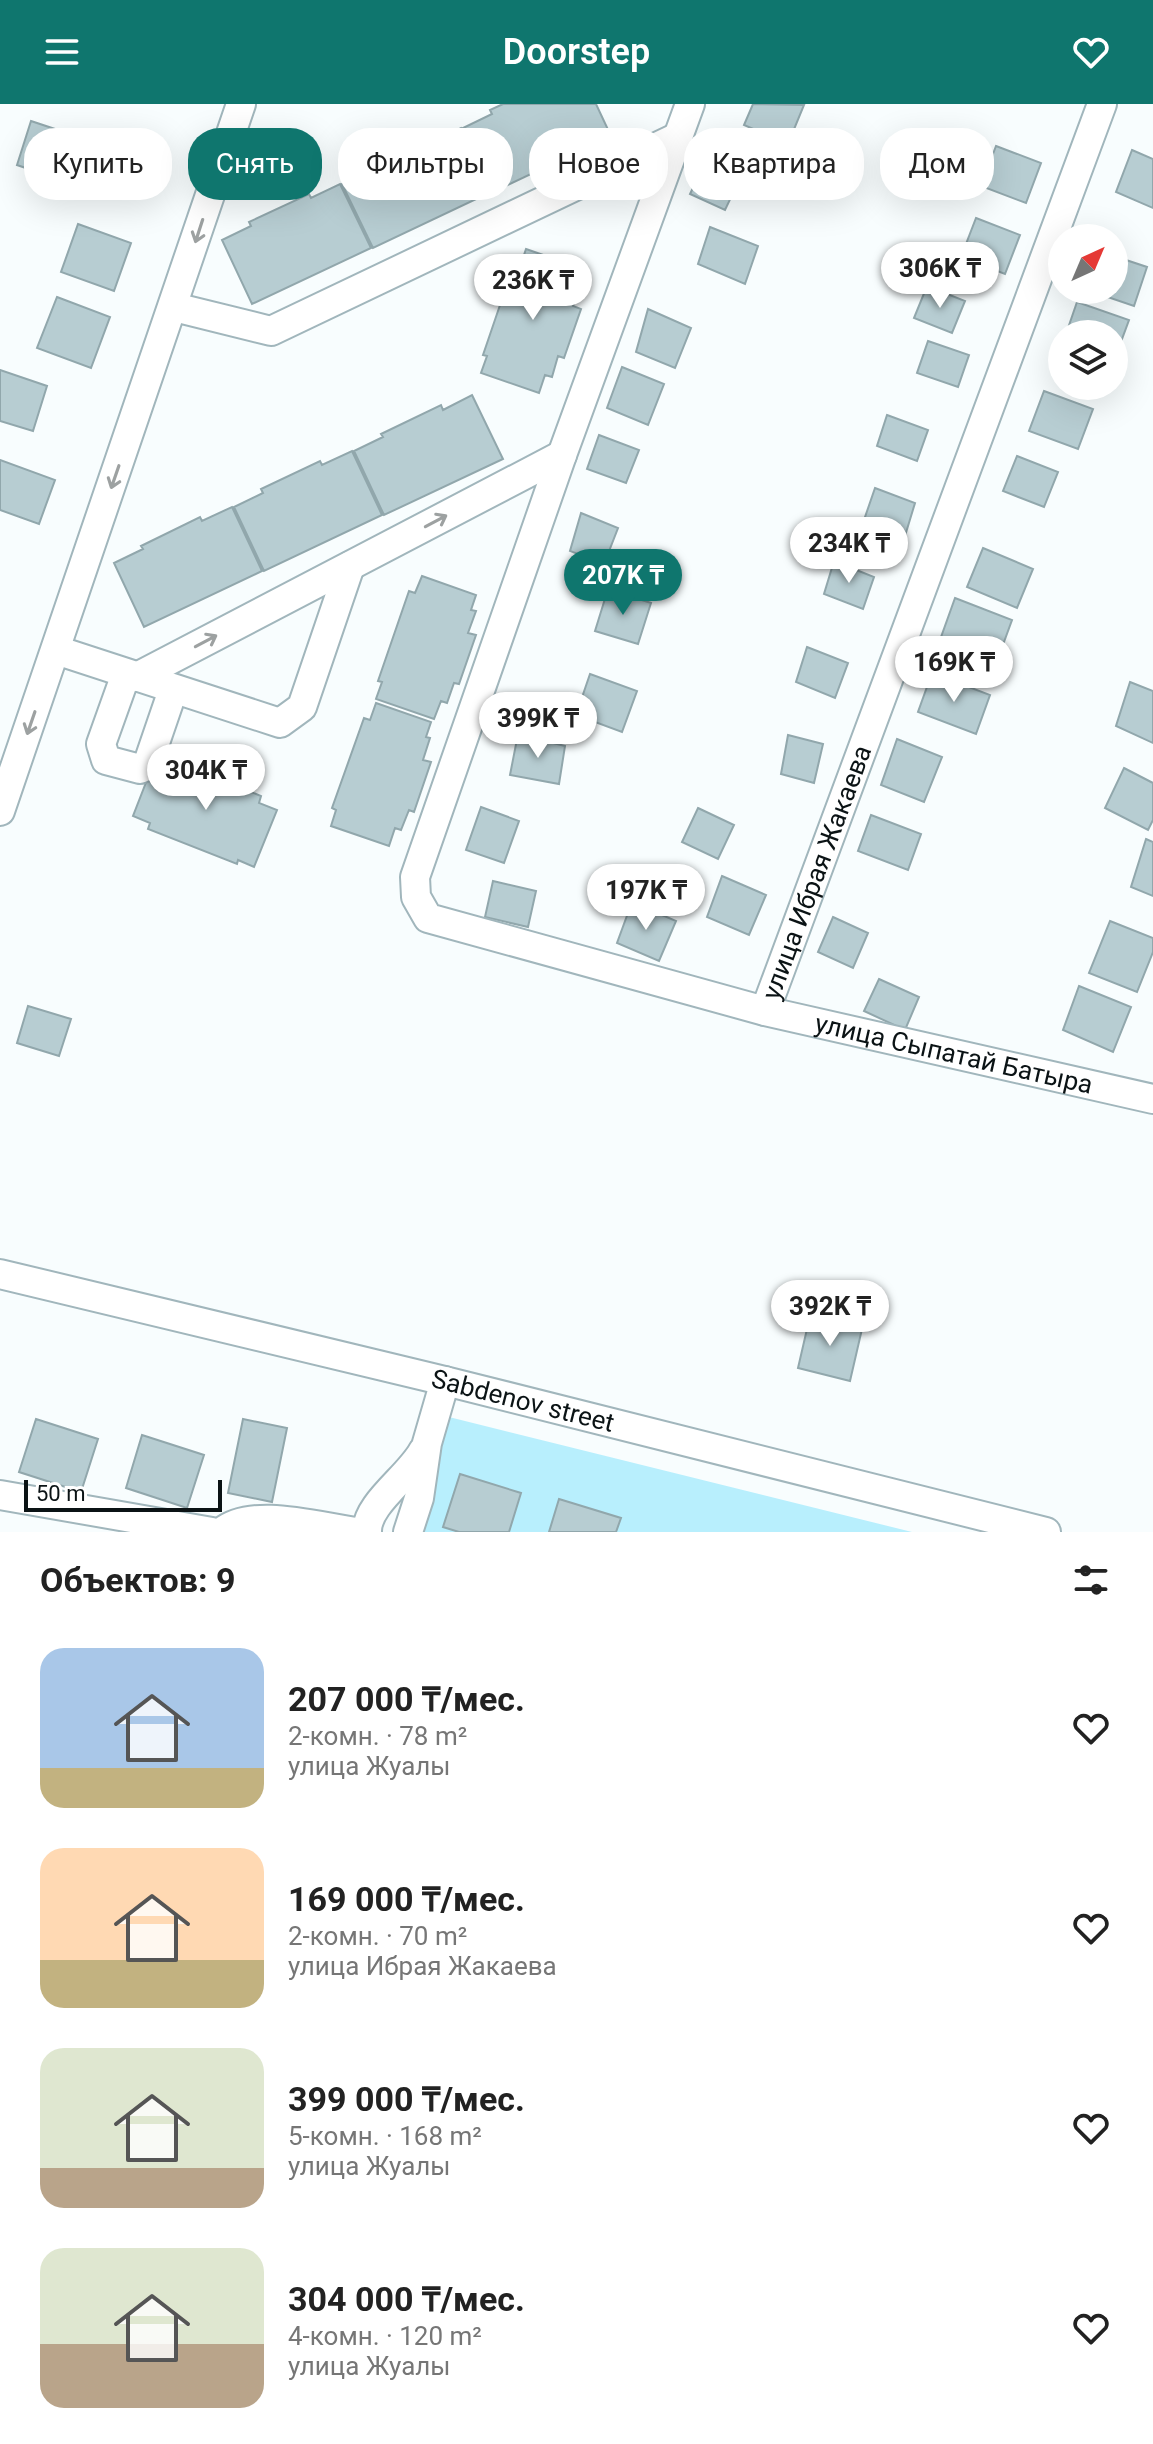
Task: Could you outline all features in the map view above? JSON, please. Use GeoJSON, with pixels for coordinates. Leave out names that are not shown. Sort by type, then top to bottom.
{"type":"FeatureCollection","features":[{"type":"Feature","properties":{"kind":"street"},"geometry":{"type":"LineString","coordinates":[[0,811],[241,104]]}},
{"type":"Feature","properties":{"kind":"street"},"geometry":{"type":"LineString","coordinates":[[173,690],[147,766],[140,769],[106,760],[101,744],[131,676],[562,455],[690,104]]}},
{"type":"Feature","properties":{"kind":"street","name":"улица Ибрая Жакаева"},"geometry":{"type":"LineString","coordinates":[[765,1011],[1102,104]]}},
{"type":"Feature","properties":{"kind":"street"},"geometry":{"type":"LineString","coordinates":[[174,307],[271,331],[678,137]]}},
{"type":"Feature","properties":{"kind":"street","name":"улица Сыпатай Батыра"},"geometry":{"type":"LineString","coordinates":[[562,455],[415,877],[416,897],[428,918],[765,1011],[1153,1099]]}},
{"type":"Feature","properties":{"kind":"street"},"geometry":{"type":"LineString","coordinates":[[56,650],[280,723],[302,707],[350,566]]}},
{"type":"Feature","properties":{"kind":"street","name":"Sabdenov street"},"geometry":{"type":"LineString","coordinates":[[0,1274],[445,1381],[1046,1532]]}},
{"type":"Feature","properties":{"kind":"street"},"geometry":{"type":"LineString","coordinates":[[408,1532],[419,1498],[427,1443],[445,1381]]}},
{"type":"Feature","properties":{"kind":"street"},"geometry":{"type":"LineString","coordinates":[[367,1532],[366,1521],[372,1510],[410,1472],[427,1443]]}},
{"type":"Feature","properties":{"kind":"street"},"geometry":{"type":"LineString","coordinates":[[0,1495],[212,1532]]}},
{"type":"Feature","properties":{"kind":"street"},"geometry":{"type":"LineString","coordinates":[[222,1532],[235,1521],[256,1518],[356,1532]]}},
{"type":"Feature","properties":{"kind":"shaded area"},"geometry":{"type":"Polygon","coordinates":[[[449,1417],[912,1532],[423,1532],[449,1417]]]}},
{"type":"Feature","properties":{"kind":"building"},"geometry":{"type":"Polygon","coordinates":[[[503,104],[596,104],[607,128],[529,128],[529,175],[513,183],[513,128],[463,128],[492,114],[490,110],[503,104]]]}},
{"type":"Feature","properties":{"kind":"building"},"geometry":{"type":"Polygon","coordinates":[[[753,104],[804,105],[795,128],[751,128],[744,125],[753,104]]]}},
{"type":"Feature","properties":{"kind":"building"},"geometry":{"type":"Polygon","coordinates":[[[31,121],[52,128],[29,128],[31,121]]]}},
{"type":"Feature","properties":{"kind":"building"},"geometry":{"type":"Polygon","coordinates":[[[24,143],[24,167],[17,165],[24,143]]]}},
{"type":"Feature","properties":{"kind":"building"},"geometry":{"type":"Polygon","coordinates":[[[996,146],[1041,163],[1026,203],[994,191],[996,146]]]}},
{"type":"Feature","properties":{"kind":"building"},"geometry":{"type":"Polygon","coordinates":[[[1132,150],[1153,159],[1153,208],[1116,192],[1132,150]]]}},
{"type":"Feature","properties":{"kind":"building"},"geometry":{"type":"Polygon","coordinates":[[[338,185],[338,200],[348,200],[371,248],[252,304],[222,240],[251,226],[249,222],[296,200],[322,200],[322,193],[338,185]]]}},
{"type":"Feature","properties":{"kind":"building"},"geometry":{"type":"Polygon","coordinates":[[[350,200],[474,200],[373,248],[350,200]]]}},
{"type":"Feature","properties":{"kind":"building"},"geometry":{"type":"Polygon","coordinates":[[[703,200],[730,200],[725,210],[703,200]]]}},
{"type":"Feature","properties":{"kind":"building"},"geometry":{"type":"Polygon","coordinates":[[[976,218],[1020,235],[1005,274],[961,257],[976,218]]]}},
{"type":"Feature","properties":{"kind":"building"},"geometry":{"type":"Polygon","coordinates":[[[78,224],[131,243],[114,291],[61,272],[78,224]]]}},
{"type":"Feature","properties":{"kind":"building"},"geometry":{"type":"Polygon","coordinates":[[[710,227],[758,246],[745,284],[698,264],[710,227]]]}},
{"type":"Feature","properties":{"kind":"building"},"geometry":{"type":"Polygon","coordinates":[[[526,249],[581,268],[575,283],[580,285],[573,306],[581,309],[564,358],[558,356],[552,377],[545,375],[539,393],[481,373],[487,356],[483,355],[514,264],[520,267],[526,249]]]}},
{"type":"Feature","properties":{"kind":"building"},"geometry":{"type":"Polygon","coordinates":[[[1128,261],[1147,267],[1134,306],[1128,304],[1128,261]]]}},
{"type":"Feature","properties":{"kind":"building"},"geometry":{"type":"Polygon","coordinates":[[[927,286],[965,301],[952,333],[914,318],[927,286]]]}},
{"type":"Feature","properties":{"kind":"building"},"geometry":{"type":"Polygon","coordinates":[[[57,297],[110,317],[91,368],[37,348],[57,297]]]}},
{"type":"Feature","properties":{"kind":"building"},"geometry":{"type":"Polygon","coordinates":[[[1076,304],[1083,304],[1129,320],[1128,323],[1128,320],[1071,320],[1076,304]]]}},
{"type":"Feature","properties":{"kind":"building"},"geometry":{"type":"Polygon","coordinates":[[[648,309],[691,328],[675,368],[636,352],[648,309]]]}},
{"type":"Feature","properties":{"kind":"building"},"geometry":{"type":"Polygon","coordinates":[[[928,341],[969,355],[958,387],[917,373],[928,341]]]}},
{"type":"Feature","properties":{"kind":"building"},"geometry":{"type":"Polygon","coordinates":[[[622,367],[664,384],[648,425],[607,408],[622,367]]]}},
{"type":"Feature","properties":{"kind":"building"},"geometry":{"type":"Polygon","coordinates":[[[0,370],[47,386],[33,431],[0,421],[0,370]]]}},
{"type":"Feature","properties":{"kind":"building"},"geometry":{"type":"Polygon","coordinates":[[[1044,391],[1048,392],[1048,400],[1068,400],[1093,409],[1078,449],[1029,431],[1044,391]]]}},
{"type":"Feature","properties":{"kind":"building"},"geometry":{"type":"Polygon","coordinates":[[[472,395],[503,459],[384,515],[354,451],[383,437],[381,434],[441,405],[443,410],[472,395]]]}},
{"type":"Feature","properties":{"kind":"building"},"geometry":{"type":"Polygon","coordinates":[[[887,415],[928,430],[917,461],[877,446],[887,415]]]}},
{"type":"Feature","properties":{"kind":"building"},"geometry":{"type":"Polygon","coordinates":[[[599,435],[639,450],[626,483],[587,469],[599,435]]]}},
{"type":"Feature","properties":{"kind":"building"},"geometry":{"type":"Polygon","coordinates":[[[352,451],[382,515],[264,571],[234,507],[263,493],[261,489],[320,461],[322,465],[352,451]]]}},
{"type":"Feature","properties":{"kind":"building"},"geometry":{"type":"Polygon","coordinates":[[[1017,456],[1058,472],[1044,507],[1003,491],[1017,456]]]}},
{"type":"Feature","properties":{"kind":"building"},"geometry":{"type":"Polygon","coordinates":[[[0,460],[55,480],[39,524],[0,510],[0,460]]]}},
{"type":"Feature","properties":{"kind":"building"},"geometry":{"type":"Polygon","coordinates":[[[875,488],[915,503],[905,536],[864,520],[875,488]]]}},
{"type":"Feature","properties":{"kind":"building"},"geometry":{"type":"Polygon","coordinates":[[[232,507],[262,571],[144,627],[114,563],[200,517],[202,521],[232,507]]]}},
{"type":"Feature","properties":{"kind":"building"},"geometry":{"type":"Polygon","coordinates":[[[581,513],[618,528],[604,564],[570,551],[581,513]]]}},
{"type":"Feature","properties":{"kind":"building"},"geometry":{"type":"Polygon","coordinates":[[[983,548],[1033,569],[1017,608],[967,587],[983,548]]]}},
{"type":"Feature","properties":{"kind":"building"},"geometry":{"type":"Polygon","coordinates":[[[834,561],[874,577],[863,609],[824,594],[834,561]]]}},
{"type":"Feature","properties":{"kind":"building"},"geometry":{"type":"Polygon","coordinates":[[[422,576],[476,595],[471,610],[476,611],[468,633],[476,635],[459,684],[454,683],[447,703],[441,701],[434,719],[376,699],[382,682],[378,681],[409,591],[415,593],[422,576]]]}},
{"type":"Feature","properties":{"kind":"building"},"geometry":{"type":"Polygon","coordinates":[[[608,589],[651,603],[638,644],[595,631],[608,589]]]}},
{"type":"Feature","properties":{"kind":"building"},"geometry":{"type":"Polygon","coordinates":[[[955,598],[1012,620],[997,661],[940,640],[955,598]]]}},
{"type":"Feature","properties":{"kind":"building"},"geometry":{"type":"Polygon","coordinates":[[[807,647],[848,663],[835,698],[796,682],[807,647]]]}},
{"type":"Feature","properties":{"kind":"building"},"geometry":{"type":"Polygon","coordinates":[[[932,673],[990,695],[976,734],[918,712],[932,673]]]}},
{"type":"Feature","properties":{"kind":"building"},"geometry":{"type":"Polygon","coordinates":[[[590,674],[637,691],[622,732],[576,715],[590,674]]]}},
{"type":"Feature","properties":{"kind":"building"},"geometry":{"type":"Polygon","coordinates":[[[1130,682],[1153,691],[1153,743],[1116,726],[1130,682]]]}},
{"type":"Feature","properties":{"kind":"building"},"geometry":{"type":"Polygon","coordinates":[[[376,703],[431,722],[423,760],[431,762],[414,812],[409,810],[401,830],[395,828],[389,846],[331,826],[336,810],[332,808],[364,718],[370,720],[376,703]]]}},
{"type":"Feature","properties":{"kind":"building"},"geometry":{"type":"Polygon","coordinates":[[[518,734],[565,746],[559,784],[510,775],[518,734]]]}},
{"type":"Feature","properties":{"kind":"building"},"geometry":{"type":"Polygon","coordinates":[[[788,735],[823,744],[814,783],[781,774],[788,735]]]}},
{"type":"Feature","properties":{"kind":"building"},"geometry":{"type":"Polygon","coordinates":[[[897,739],[942,757],[924,802],[881,785],[897,739]]]}},
{"type":"Feature","properties":{"kind":"building"},"geometry":{"type":"Polygon","coordinates":[[[154,762],[169,768],[171,763],[192,772],[194,764],[243,783],[241,788],[261,796],[259,803],[277,810],[254,867],[238,860],[237,864],[148,829],[150,823],[133,816],[154,762]]]}},
{"type":"Feature","properties":{"kind":"building"},"geometry":{"type":"Polygon","coordinates":[[[1124,768],[1153,783],[1153,820],[1148,830],[1105,808],[1124,768]]]}},
{"type":"Feature","properties":{"kind":"building"},"geometry":{"type":"Polygon","coordinates":[[[481,807],[519,821],[504,863],[466,850],[481,807]]]}},
{"type":"Feature","properties":{"kind":"building"},"geometry":{"type":"Polygon","coordinates":[[[698,808],[734,825],[718,859],[682,842],[698,808]]]}},
{"type":"Feature","properties":{"kind":"building"},"geometry":{"type":"Polygon","coordinates":[[[871,815],[921,834],[908,870],[858,851],[871,815]]]}},
{"type":"Feature","properties":{"kind":"building"},"geometry":{"type":"Polygon","coordinates":[[[1146,839],[1153,842],[1153,896],[1131,887],[1146,839]]]}},
{"type":"Feature","properties":{"kind":"building"},"geometry":{"type":"Polygon","coordinates":[[[722,876],[766,895],[749,935],[707,917],[722,876]]]}},
{"type":"Feature","properties":{"kind":"building"},"geometry":{"type":"Polygon","coordinates":[[[493,881],[536,891],[528,927],[485,917],[493,881]]]}},
{"type":"Feature","properties":{"kind":"building"},"geometry":{"type":"Polygon","coordinates":[[[632,902],[676,921],[659,961],[617,943],[632,902]]]}},
{"type":"Feature","properties":{"kind":"building"},"geometry":{"type":"Polygon","coordinates":[[[833,917],[868,933],[853,968],[818,952],[833,917]]]}},
{"type":"Feature","properties":{"kind":"building"},"geometry":{"type":"Polygon","coordinates":[[[1110,921],[1153,938],[1153,952],[1137,992],[1089,973],[1110,921]]]}},
{"type":"Feature","properties":{"kind":"building"},"geometry":{"type":"Polygon","coordinates":[[[879,979],[919,997],[905,1030],[864,1011],[879,979]]]}},
{"type":"Feature","properties":{"kind":"building"},"geometry":{"type":"Polygon","coordinates":[[[1079,986],[1131,1007],[1113,1052],[1063,1030],[1079,986]]]}},
{"type":"Feature","properties":{"kind":"building"},"geometry":{"type":"Polygon","coordinates":[[[28,1006],[71,1019],[59,1056],[17,1043],[28,1006]]]}},
{"type":"Feature","properties":{"kind":"building"},"geometry":{"type":"Polygon","coordinates":[[[810,1316],[862,1329],[850,1381],[798,1368],[810,1316]]]}},
{"type":"Feature","properties":{"kind":"building"},"geometry":{"type":"Polygon","coordinates":[[[36,1419],[98,1439],[81,1492],[19,1472],[36,1419]]]}},
{"type":"Feature","properties":{"kind":"building"},"geometry":{"type":"Polygon","coordinates":[[[243,1419],[287,1428],[272,1502],[228,1493],[243,1419]]]}},
{"type":"Feature","properties":{"kind":"building"},"geometry":{"type":"Polygon","coordinates":[[[142,1435],[204,1455],[187,1508],[126,1488],[142,1435]]]}},
{"type":"Feature","properties":{"kind":"building"},"geometry":{"type":"Polygon","coordinates":[[[460,1474],[521,1493],[509,1532],[459,1532],[443,1527],[460,1474]]]}},
{"type":"Feature","properties":{"kind":"building"},"geometry":{"type":"Polygon","coordinates":[[[559,1499],[621,1518],[616,1532],[549,1532],[559,1499]]]}}]}
